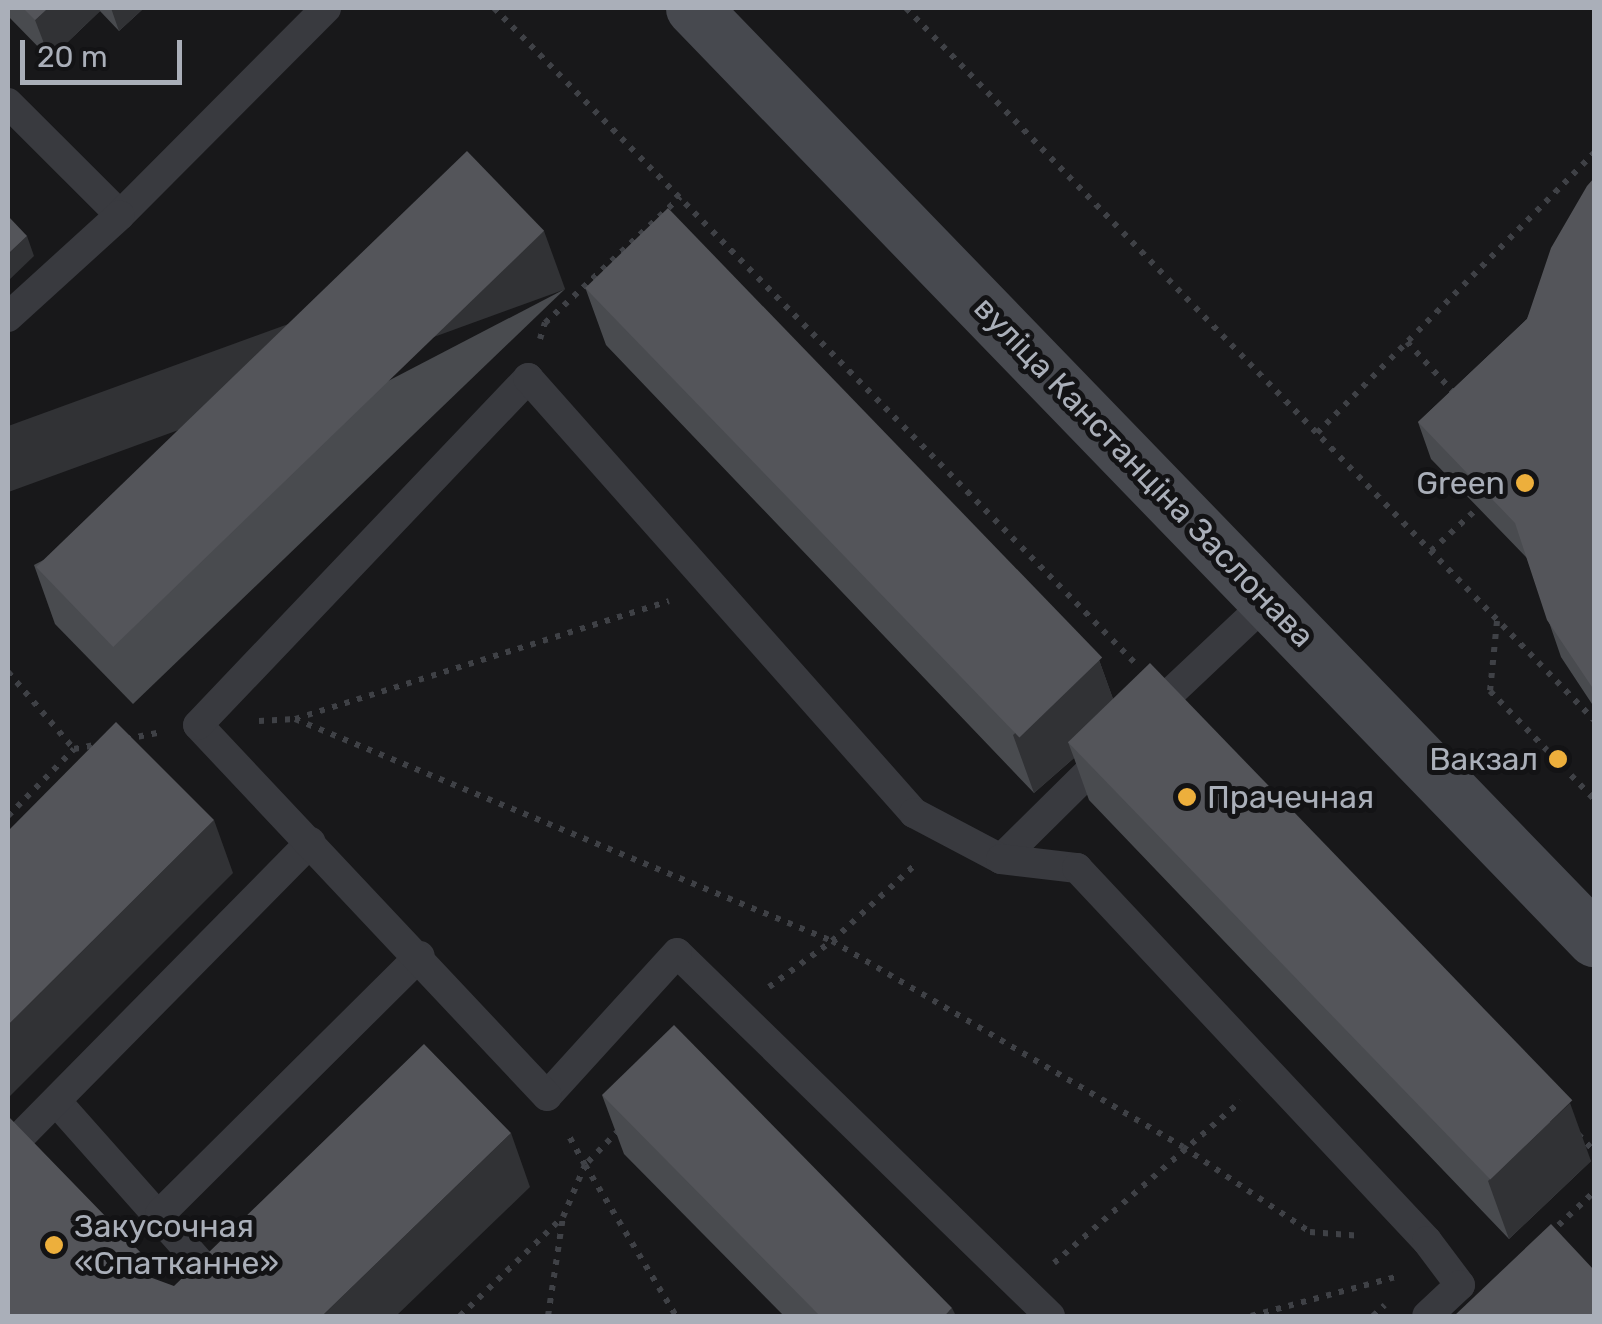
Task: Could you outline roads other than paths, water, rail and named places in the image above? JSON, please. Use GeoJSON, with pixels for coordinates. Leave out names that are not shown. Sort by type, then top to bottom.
{"type":"FeatureCollection","features":[{"type":"Feature","properties":{"kind":"main road","name":"вуліца Канстанціна Заслонава"},"geometry":{"type":"LineString","coordinates":[[693,8],[1594,938]]}},
{"type":"Feature","properties":{"kind":"lane"},"geometry":{"type":"LineString","coordinates":[[8,317],[120,215],[326,8]]}},
{"type":"Feature","properties":{"kind":"lane"},"geometry":{"type":"LineString","coordinates":[[8,103],[120,215]]}},
{"type":"Feature","properties":{"kind":"lane"},"geometry":{"type":"LineString","coordinates":[[1050,1316],[677,953],[548,1096],[198,725],[528,378],[914,814],[1001,859],[1077,868],[1427,1241],[1460,1285],[1427,1316]]}},
{"type":"Feature","properties":{"kind":"lane"},"geometry":{"type":"LineString","coordinates":[[1001,859],[1269,600]]}},
{"type":"Feature","properties":{"kind":"lane"},"geometry":{"type":"LineString","coordinates":[[8,1149],[311,842]]}},
{"type":"Feature","properties":{"kind":"lane"},"geometry":{"type":"LineString","coordinates":[[160,1214],[420,956]]}},
{"type":"Feature","properties":{"kind":"lane"},"geometry":{"type":"LineString","coordinates":[[56,1101],[214,1279],[177,1316]]}},
{"type":"Feature","properties":{"kind":"place","name":"Green"},"geometry":{"type":"Point","coordinates":[1525,483]}},
{"type":"Feature","properties":{"kind":"place","name":"Вакзал"},"geometry":{"type":"Point","coordinates":[1558,759]}},
{"type":"Feature","properties":{"kind":"place","name":"Прачечная"},"geometry":{"type":"Point","coordinates":[1187,797]}},
{"type":"Feature","properties":{"kind":"place","name":"Закусочная «Спатканне»"},"geometry":{"type":"Point","coordinates":[54,1245]}}]}
